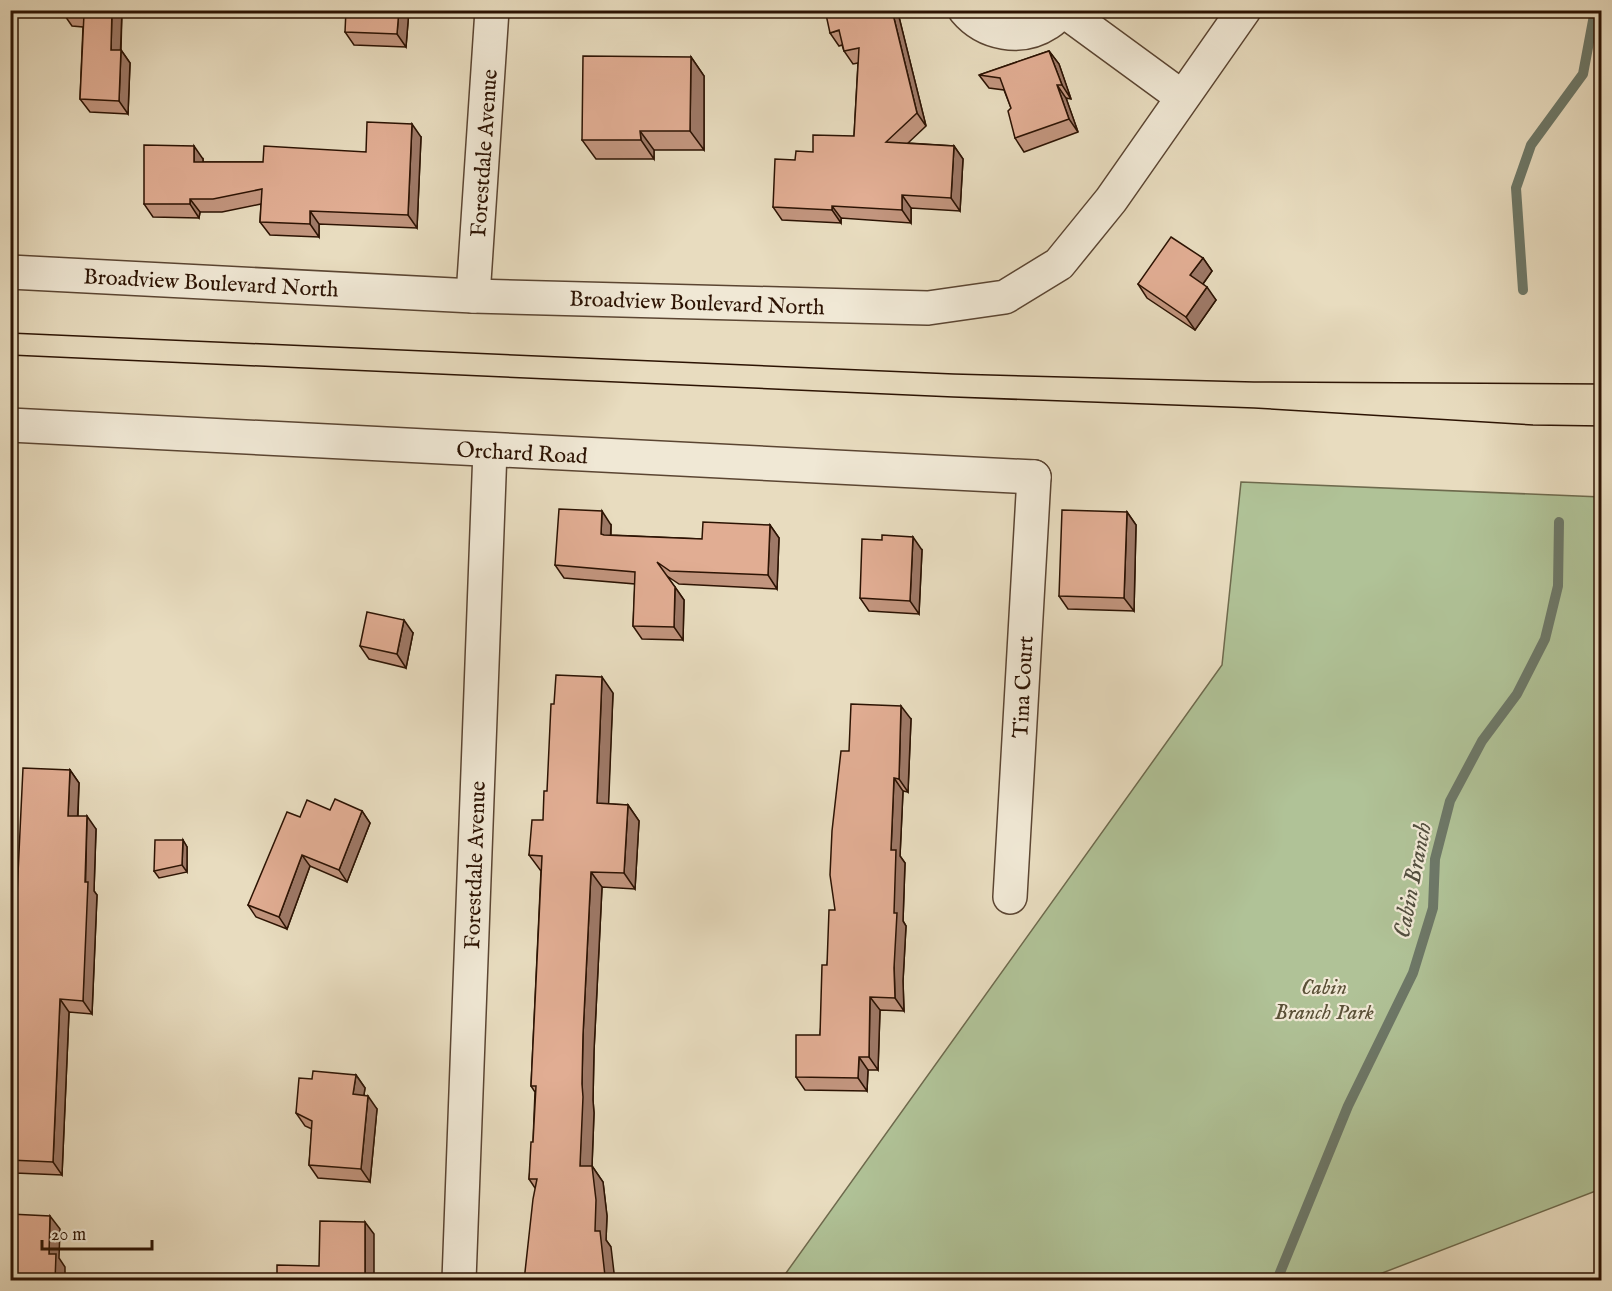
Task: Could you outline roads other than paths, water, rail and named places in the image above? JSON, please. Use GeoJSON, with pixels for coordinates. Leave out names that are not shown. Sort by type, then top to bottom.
{"type":"FeatureCollection","features":[{"type":"Feature","properties":{"kind":"street","name":"Forestdale Avenue"},"geometry":{"type":"LineString","coordinates":[[473,296],[492,10]]}},
{"type":"Feature","properties":{"kind":"street"},"geometry":{"type":"LineString","coordinates":[[965,10],[972,19],[989,29],[1009,34],[1029,32],[1048,24],[1063,10],[1182,97]]}},
{"type":"Feature","properties":{"kind":"street","name":"Broadview Boulevard North"},"geometry":{"type":"LineString","coordinates":[[10,272],[473,296],[928,309],[1005,297],[1059,264],[1111,200],[1244,10]]}},
{"type":"Feature","properties":{"kind":"street","name":"Orchard Road"},"geometry":{"type":"LineString","coordinates":[[10,425],[1034,477]]}},
{"type":"Feature","properties":{"kind":"street","name":"Forestdale Avenue"},"geometry":{"type":"LineString","coordinates":[[459,1281],[490,450]]}},
{"type":"Feature","properties":{"kind":"street","name":"Tina Court"},"geometry":{"type":"LineString","coordinates":[[1010,897],[1034,477]]}},
{"type":"Feature","properties":{"kind":"waterway","name":"Cabin Branch"},"geometry":{"type":"LineString","coordinates":[[1523,290],[1516,188],[1531,145],[1583,74],[1595,10]]}},
{"type":"Feature","properties":{"kind":"waterway","name":"Cabin Branch"},"geometry":{"type":"LineString","coordinates":[[1277,1280],[1348,1106],[1413,973],[1433,908],[1435,859],[1450,801],[1482,741],[1517,694],[1545,639],[1558,586],[1559,522]]}},
{"type":"Feature","properties":{"kind":"tram line"},"geometry":{"type":"LineString","coordinates":[[10,333],[954,374],[1254,382],[1602,384]]}},
{"type":"Feature","properties":{"kind":"tram line"},"geometry":{"type":"LineString","coordinates":[[10,355],[953,397],[1254,408],[1533,425],[1602,426]]}},
{"type":"Feature","properties":{"kind":"park label","name":"Cabin Branch Park"},"geometry":{"type":"Point","coordinates":[1324,998]}}]}
